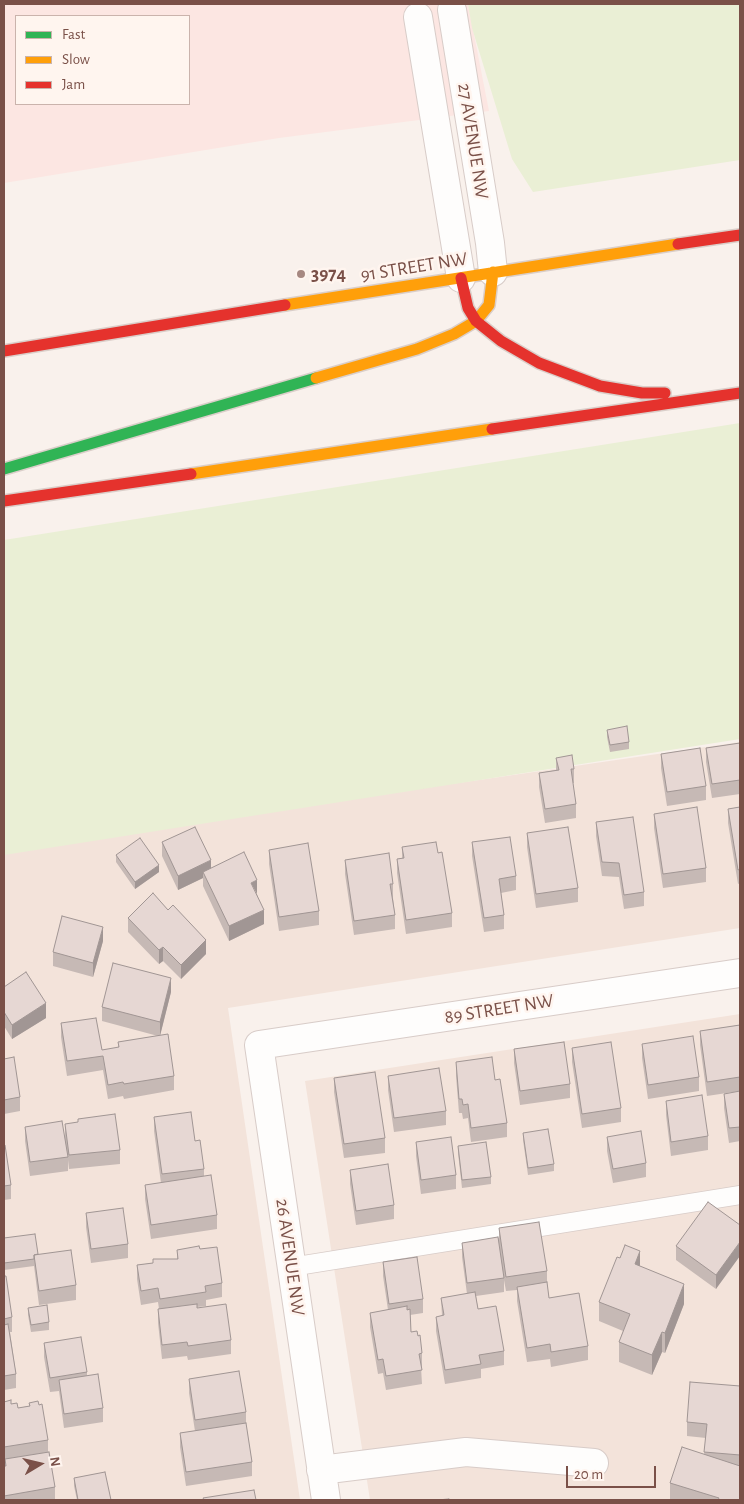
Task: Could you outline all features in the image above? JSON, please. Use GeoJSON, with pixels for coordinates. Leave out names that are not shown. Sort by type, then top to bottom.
{"type":"FeatureCollection","features":[{"type":"Feature","properties":{"kind":"main road","name":"91 STREET NW"},"geometry":{"type":"LineString","coordinates":[[4,351],[740,234]]}},
{"type":"Feature","properties":{"kind":"main road"},"geometry":{"type":"LineString","coordinates":[[4,469],[417,349],[454,334],[476,321],[489,305],[493,272]]}},
{"type":"Feature","properties":{"kind":"main road"},"geometry":{"type":"LineString","coordinates":[[460,278],[468,308],[476,321],[501,342],[539,363],[600,386],[642,393],[740,389]]}},
{"type":"Feature","properties":{"kind":"main road"},"geometry":{"type":"LineString","coordinates":[[4,501],[740,393]]}},
{"type":"Feature","properties":{"kind":"street","name":"27 AVENUE NW"},"geometry":{"type":"LineString","coordinates":[[452,10],[490,243],[493,272]]}},
{"type":"Feature","properties":{"kind":"street","name":"27 AVENUE NW"},"geometry":{"type":"LineString","coordinates":[[418,17],[460,278]]}},
{"type":"Feature","properties":{"kind":"street","name":"89 STREET NW"},"geometry":{"type":"LineString","coordinates":[[258,1045],[740,973]]}},
{"type":"Feature","properties":{"kind":"street","name":"26 AVENUE NW"},"geometry":{"type":"LineString","coordinates":[[258,1045],[326,1500]]}},
{"type":"Feature","properties":{"kind":"street"},"geometry":{"type":"LineString","coordinates":[[321,1470],[466,1452],[594,1463]]}},
{"type":"Feature","properties":{"kind":"lane"},"geometry":{"type":"LineString","coordinates":[[291,1267],[740,1195]]}},
{"type":"Feature","properties":{"kind":"shaded area"},"geometry":{"type":"Polygon","coordinates":[[[4,4],[468,4],[489,111],[279,138],[4,183],[4,4]]]}},
{"type":"Feature","properties":{"kind":"shaded area"},"geometry":{"type":"Polygon","coordinates":[[[740,742],[740,928],[228,1008],[300,1500],[4,1500],[4,849],[740,742]]]}},
{"type":"Feature","properties":{"kind":"shaded area"},"geometry":{"type":"Polygon","coordinates":[[[740,1014],[740,1500],[370,1500],[305,1081],[740,1014]]]}},
{"type":"Feature","properties":{"kind":"green space"},"geometry":{"type":"Polygon","coordinates":[[[468,4],[740,4],[740,160],[533,192],[512,159],[472,28],[468,4]]]}},
{"type":"Feature","properties":{"kind":"green space"},"geometry":{"type":"Polygon","coordinates":[[[740,423],[740,739],[4,855],[4,540],[740,423]]]}},
{"type":"Feature","properties":{"kind":"building"},"geometry":{"type":"Polygon","coordinates":[[[627,726],[629,742],[610,745],[607,730],[627,726]]]}},
{"type":"Feature","properties":{"kind":"building"},"geometry":{"type":"Polygon","coordinates":[[[740,743],[740,780],[712,784],[706,748],[740,743]]]}},
{"type":"Feature","properties":{"kind":"building"},"geometry":{"type":"Polygon","coordinates":[[[700,748],[706,786],[667,792],[661,754],[700,748]]]}},
{"type":"Feature","properties":{"kind":"building"},"geometry":{"type":"Polygon","coordinates":[[[572,755],[574,769],[571,769],[576,804],[545,809],[539,773],[559,770],[556,758],[572,755]]]}},
{"type":"Feature","properties":{"kind":"building"},"geometry":{"type":"Polygon","coordinates":[[[697,807],[706,868],[663,874],[654,814],[697,807]]]}},
{"type":"Feature","properties":{"kind":"building"},"geometry":{"type":"Polygon","coordinates":[[[740,807],[740,869],[738,870],[728,809],[740,807]]]}},
{"type":"Feature","properties":{"kind":"building"},"geometry":{"type":"Polygon","coordinates":[[[633,817],[644,892],[624,895],[619,863],[602,862],[596,822],[633,817]]]}},
{"type":"Feature","properties":{"kind":"building"},"geometry":{"type":"Polygon","coordinates":[[[195,827],[211,860],[178,876],[162,842],[195,827]]]}},
{"type":"Feature","properties":{"kind":"building"},"geometry":{"type":"Polygon","coordinates":[[[568,827],[578,888],[536,894],[527,833],[568,827]]]}},
{"type":"Feature","properties":{"kind":"building"},"geometry":{"type":"Polygon","coordinates":[[[510,837],[516,876],[499,879],[504,915],[484,918],[472,842],[510,837]]]}},
{"type":"Feature","properties":{"kind":"building"},"geometry":{"type":"Polygon","coordinates":[[[140,838],[159,865],[135,882],[116,855],[140,838]]]}},
{"type":"Feature","properties":{"kind":"building"},"geometry":{"type":"Polygon","coordinates":[[[436,842],[438,853],[442,852],[452,913],[406,920],[397,859],[404,858],[402,847],[436,842]]]}},
{"type":"Feature","properties":{"kind":"building"},"geometry":{"type":"Polygon","coordinates":[[[308,843],[319,911],[279,917],[269,850],[308,843]]]}},
{"type":"Feature","properties":{"kind":"building"},"geometry":{"type":"Polygon","coordinates":[[[244,852],[257,880],[251,883],[264,910],[229,926],[203,872],[244,852]]]}},
{"type":"Feature","properties":{"kind":"building"},"geometry":{"type":"Polygon","coordinates":[[[389,853],[393,884],[390,884],[395,915],[354,921],[345,860],[389,853]]]}},
{"type":"Feature","properties":{"kind":"building"},"geometry":{"type":"Polygon","coordinates":[[[153,893],[168,910],[173,905],[206,940],[181,965],[163,947],[159,950],[128,918],[153,893]]]}},
{"type":"Feature","properties":{"kind":"building"},"geometry":{"type":"Polygon","coordinates":[[[62,916],[103,927],[93,963],[53,952],[62,916]]]}},
{"type":"Feature","properties":{"kind":"building"},"geometry":{"type":"Polygon","coordinates":[[[113,963],[171,978],[160,1022],[102,1007],[113,963]]]}},
{"type":"Feature","properties":{"kind":"building"},"geometry":{"type":"Polygon","coordinates":[[[26,972],[46,1003],[12,1025],[4,1012],[4,987],[26,972]]]}},
{"type":"Feature","properties":{"kind":"building"},"geometry":{"type":"Polygon","coordinates":[[[96,1018],[102,1050],[119,1047],[118,1042],[168,1034],[174,1076],[108,1085],[103,1056],[67,1061],[61,1023],[96,1018]]]}},
{"type":"Feature","properties":{"kind":"building"},"geometry":{"type":"Polygon","coordinates":[[[740,1025],[740,1077],[707,1082],[700,1031],[740,1025]]]}},
{"type":"Feature","properties":{"kind":"building"},"geometry":{"type":"Polygon","coordinates":[[[693,1036],[699,1077],[648,1085],[642,1044],[693,1036]]]}},
{"type":"Feature","properties":{"kind":"building"},"geometry":{"type":"Polygon","coordinates":[[[564,1042],[570,1084],[520,1091],[514,1049],[564,1042]]]}},
{"type":"Feature","properties":{"kind":"building"},"geometry":{"type":"Polygon","coordinates":[[[611,1042],[621,1108],[582,1114],[572,1048],[611,1042]]]}},
{"type":"Feature","properties":{"kind":"building"},"geometry":{"type":"Polygon","coordinates":[[[14,1057],[20,1097],[4,1100],[4,1059],[14,1057]]]}},
{"type":"Feature","properties":{"kind":"building"},"geometry":{"type":"Polygon","coordinates":[[[492,1057],[495,1080],[500,1079],[507,1123],[471,1128],[468,1104],[463,1105],[462,1099],[459,1099],[456,1062],[492,1057]]]}},
{"type":"Feature","properties":{"kind":"building"},"geometry":{"type":"Polygon","coordinates":[[[439,1068],[446,1111],[394,1118],[388,1076],[439,1068]]]}},
{"type":"Feature","properties":{"kind":"building"},"geometry":{"type":"Polygon","coordinates":[[[375,1072],[385,1138],[344,1144],[334,1078],[375,1072]]]}},
{"type":"Feature","properties":{"kind":"building"},"geometry":{"type":"Polygon","coordinates":[[[740,1091],[740,1127],[729,1128],[724,1094],[740,1091]]]}},
{"type":"Feature","properties":{"kind":"building"},"geometry":{"type":"Polygon","coordinates":[[[702,1095],[708,1136],[671,1142],[666,1101],[702,1095]]]}},
{"type":"Feature","properties":{"kind":"building"},"geometry":{"type":"Polygon","coordinates":[[[191,1112],[195,1141],[200,1140],[204,1169],[162,1174],[154,1117],[191,1112]]]}},
{"type":"Feature","properties":{"kind":"building"},"geometry":{"type":"Polygon","coordinates":[[[115,1114],[120,1150],[69,1155],[65,1124],[78,1122],[78,1119],[115,1114]]]}},
{"type":"Feature","properties":{"kind":"building"},"geometry":{"type":"Polygon","coordinates":[[[62,1121],[68,1157],[30,1162],[25,1127],[62,1121]]]}},
{"type":"Feature","properties":{"kind":"building"},"geometry":{"type":"Polygon","coordinates":[[[548,1129],[554,1164],[528,1168],[523,1133],[548,1129]]]}},
{"type":"Feature","properties":{"kind":"building"},"geometry":{"type":"Polygon","coordinates":[[[641,1131],[646,1163],[613,1169],[607,1137],[641,1131]]]}},
{"type":"Feature","properties":{"kind":"building"},"geometry":{"type":"Polygon","coordinates":[[[451,1137],[456,1175],[421,1180],[416,1142],[451,1137]]]}},
{"type":"Feature","properties":{"kind":"building"},"geometry":{"type":"Polygon","coordinates":[[[486,1142],[491,1177],[462,1180],[458,1146],[486,1142]]]}},
{"type":"Feature","properties":{"kind":"building"},"geometry":{"type":"Polygon","coordinates":[[[4,1145],[11,1185],[4,1186],[4,1145]]]}},
{"type":"Feature","properties":{"kind":"building"},"geometry":{"type":"Polygon","coordinates":[[[388,1164],[394,1205],[356,1211],[350,1170],[388,1164]]]}},
{"type":"Feature","properties":{"kind":"building"},"geometry":{"type":"Polygon","coordinates":[[[211,1175],[217,1215],[151,1225],[145,1185],[211,1175]]]}},
{"type":"Feature","properties":{"kind":"building"},"geometry":{"type":"Polygon","coordinates":[[[708,1202],[740,1225],[740,1242],[716,1275],[676,1246],[708,1202]]]}},
{"type":"Feature","properties":{"kind":"building"},"geometry":{"type":"Polygon","coordinates":[[[123,1208],[128,1244],[91,1249],[86,1213],[123,1208]]]}},
{"type":"Feature","properties":{"kind":"building"},"geometry":{"type":"Polygon","coordinates":[[[539,1222],[547,1271],[506,1277],[499,1228],[539,1222]]]}},
{"type":"Feature","properties":{"kind":"building"},"geometry":{"type":"Polygon","coordinates":[[[35,1234],[38,1254],[34,1255],[34,1259],[4,1263],[4,1238],[35,1234]]]}},
{"type":"Feature","properties":{"kind":"building"},"geometry":{"type":"Polygon","coordinates":[[[498,1237],[504,1278],[467,1283],[462,1243],[498,1237]]]}},
{"type":"Feature","properties":{"kind":"building"},"geometry":{"type":"Polygon","coordinates":[[[625,1245],[640,1251],[635,1264],[684,1284],[665,1333],[662,1332],[652,1355],[619,1342],[630,1314],[599,1302],[617,1257],[620,1258],[625,1245]]]}},
{"type":"Feature","properties":{"kind":"building"},"geometry":{"type":"Polygon","coordinates":[[[199,1246],[200,1249],[217,1247],[222,1283],[205,1286],[206,1292],[160,1299],[158,1288],[141,1291],[137,1265],[153,1263],[153,1259],[178,1259],[177,1250],[199,1246]]]}},
{"type":"Feature","properties":{"kind":"building"},"geometry":{"type":"Polygon","coordinates":[[[71,1250],[76,1285],[39,1291],[34,1255],[71,1250]]]}},
{"type":"Feature","properties":{"kind":"building"},"geometry":{"type":"Polygon","coordinates":[[[417,1257],[423,1299],[389,1304],[383,1262],[417,1257]]]}},
{"type":"Feature","properties":{"kind":"building"},"geometry":{"type":"Polygon","coordinates":[[[4,1276],[6,1276],[12,1317],[4,1319],[4,1276]]]}},
{"type":"Feature","properties":{"kind":"building"},"geometry":{"type":"Polygon","coordinates":[[[547,1282],[549,1298],[579,1293],[588,1346],[551,1352],[550,1344],[527,1348],[517,1287],[547,1282]]]}},
{"type":"Feature","properties":{"kind":"building"},"geometry":{"type":"Polygon","coordinates":[[[475,1292],[478,1309],[496,1306],[504,1351],[479,1355],[481,1364],[445,1370],[436,1317],[444,1315],[441,1298],[475,1292]]]}},
{"type":"Feature","properties":{"kind":"building"},"geometry":{"type":"Polygon","coordinates":[[[197,1304],[197,1308],[226,1304],[231,1340],[188,1346],[187,1342],[162,1345],[158,1309],[197,1304]]]}},
{"type":"Feature","properties":{"kind":"building"},"geometry":{"type":"Polygon","coordinates":[[[47,1305],[49,1322],[31,1325],[28,1308],[47,1305]]]}},
{"type":"Feature","properties":{"kind":"building"},"geometry":{"type":"Polygon","coordinates":[[[407,1306],[407,1310],[410,1309],[411,1332],[417,1331],[418,1336],[420,1335],[422,1353],[419,1354],[422,1370],[386,1376],[383,1359],[378,1360],[370,1313],[407,1306]]]}},
{"type":"Feature","properties":{"kind":"building"},"geometry":{"type":"Polygon","coordinates":[[[8,1324],[16,1374],[4,1376],[4,1325],[8,1324]]]}},
{"type":"Feature","properties":{"kind":"building"},"geometry":{"type":"Polygon","coordinates":[[[81,1337],[87,1372],[50,1378],[44,1343],[81,1337]]]}},
{"type":"Feature","properties":{"kind":"building"},"geometry":{"type":"Polygon","coordinates":[[[239,1371],[246,1412],[195,1420],[189,1379],[239,1371]]]}},
{"type":"Feature","properties":{"kind":"building"},"geometry":{"type":"Polygon","coordinates":[[[98,1374],[103,1408],[64,1414],[59,1380],[98,1374]]]}},
{"type":"Feature","properties":{"kind":"building"},"geometry":{"type":"Polygon","coordinates":[[[690,1382],[740,1386],[740,1455],[704,1452],[707,1424],[687,1422],[690,1382]]]}},
{"type":"Feature","properties":{"kind":"building"},"geometry":{"type":"Polygon","coordinates":[[[11,1400],[11,1404],[17,1403],[18,1408],[30,1406],[29,1403],[38,1401],[39,1405],[42,1404],[48,1440],[4,1447],[4,1402],[11,1400]]]}},
{"type":"Feature","properties":{"kind":"building"},"geometry":{"type":"Polygon","coordinates":[[[246,1423],[252,1462],[186,1472],[180,1433],[246,1423]]]}},
{"type":"Feature","properties":{"kind":"building"},"geometry":{"type":"Polygon","coordinates":[[[682,1447],[740,1466],[740,1500],[718,1500],[719,1498],[670,1483],[682,1447]]]}},
{"type":"Feature","properties":{"kind":"building"},"geometry":{"type":"Polygon","coordinates":[[[49,1452],[55,1487],[4,1496],[5,1459],[49,1452]]]}},
{"type":"Feature","properties":{"kind":"building"},"geometry":{"type":"Polygon","coordinates":[[[105,1472],[111,1500],[78,1500],[74,1478],[105,1472]]]}},
{"type":"Feature","properties":{"kind":"building"},"geometry":{"type":"Polygon","coordinates":[[[254,1490],[256,1500],[204,1500],[203,1498],[254,1490]]]}},
{"type":"Feature","properties":{"kind":"traffic: fast"},"geometry":{"type":"LineString","coordinates":[[4,469],[316,378]]}},
{"type":"Feature","properties":{"kind":"traffic: slow"},"geometry":{"type":"LineString","coordinates":[[285,305],[678,244]]}},
{"type":"Feature","properties":{"kind":"traffic: slow"},"geometry":{"type":"LineString","coordinates":[[316,378],[417,349],[454,334],[476,321],[489,305],[493,272]]}},
{"type":"Feature","properties":{"kind":"traffic: slow"},"geometry":{"type":"LineString","coordinates":[[191,474],[492,429]]}},
{"type":"Feature","properties":{"kind":"traffic: jam"},"geometry":{"type":"LineString","coordinates":[[678,244],[740,235]]}},
{"type":"Feature","properties":{"kind":"traffic: jam"},"geometry":{"type":"LineString","coordinates":[[461,278],[468,308],[476,321],[501,341],[539,363],[600,386],[642,393],[665,393]]}},
{"type":"Feature","properties":{"kind":"traffic: jam"},"geometry":{"type":"LineString","coordinates":[[4,351],[285,305]]}},
{"type":"Feature","properties":{"kind":"traffic: jam"},"geometry":{"type":"LineString","coordinates":[[492,429],[740,393]]}},
{"type":"Feature","properties":{"kind":"traffic: jam"},"geometry":{"type":"LineString","coordinates":[[4,501],[191,474]]}},
{"type":"Feature","properties":{"kind":"place","name":"3974"},"geometry":{"type":"Point","coordinates":[301,274]}}]}
